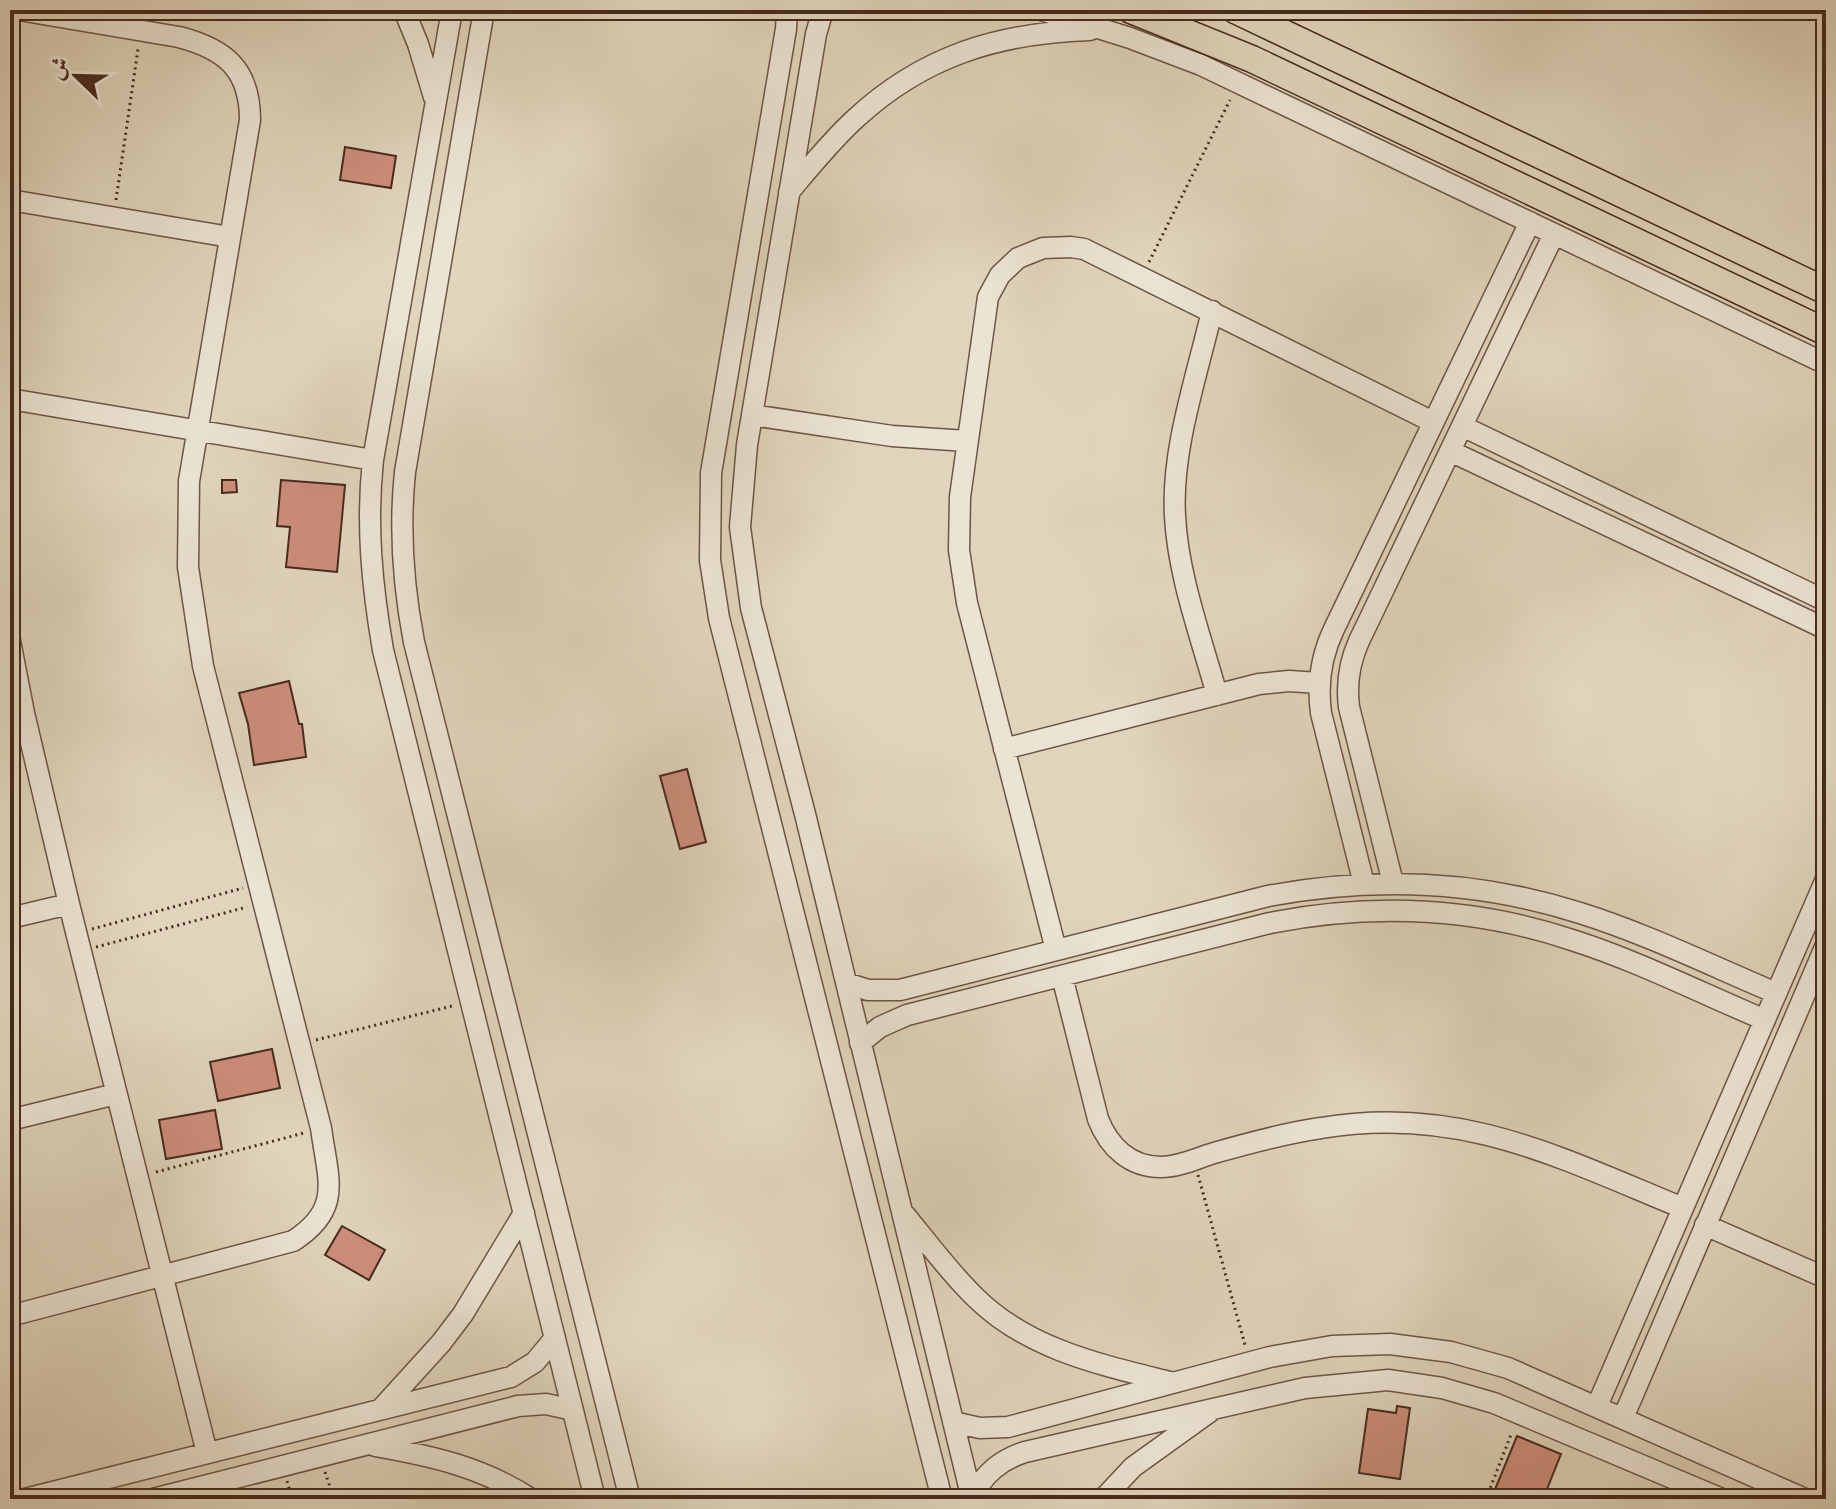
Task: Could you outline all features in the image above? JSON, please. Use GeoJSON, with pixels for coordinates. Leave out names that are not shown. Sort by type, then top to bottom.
{"type":"FeatureCollection","features":[{"type":"Feature","properties":{"kind":"main road"},"geometry":{"type":"LineString","coordinates":[[1131,10],[1252,59],[1826,332]]}},
{"type":"Feature","properties":{"kind":"main road"},"geometry":{"type":"LineString","coordinates":[[1235,10],[1826,291]]}},
{"type":"Feature","properties":{"kind":"street"},"geometry":{"type":"LineString","coordinates":[[10,1316],[293,1241],[315,1225],[325,1210],[329,1193],[321,1128],[203,666],[191,600],[187,510],[250,120],[248,96],[233,64],[214,49],[179,37],[19,10]]}},
{"type":"Feature","properties":{"kind":"street"},"geometry":{"type":"LineString","coordinates":[[404,10],[435,100]]}},
{"type":"Feature","properties":{"kind":"street"},"geometry":{"type":"LineString","coordinates":[[452,10],[373,460],[369,544],[383,650],[595,1499]]}},
{"type":"Feature","properties":{"kind":"street"},"geometry":{"type":"LineString","coordinates":[[484,10],[405,472],[401,528],[404,585],[414,642],[486,917],[630,1499]]}},
{"type":"Feature","properties":{"kind":"street"},"geometry":{"type":"LineString","coordinates":[[787,10],[715,444],[709,502],[710,560],[719,618],[942,1499]]}},
{"type":"Feature","properties":{"kind":"street"},"geometry":{"type":"LineString","coordinates":[[823,10],[816,34],[789,192],[740,500],[745,581],[972,1498]]}},
{"type":"Feature","properties":{"kind":"street"},"geometry":{"type":"LineString","coordinates":[[1041,10],[1105,30],[1239,82],[1826,364]]}},
{"type":"Feature","properties":{"kind":"street"},"geometry":{"type":"LineString","coordinates":[[789,192],[872,103],[916,72],[966,49],[1025,36],[1105,30]]}},
{"type":"Feature","properties":{"kind":"street"},"geometry":{"type":"LineString","coordinates":[[10,200],[230,237]]}},
{"type":"Feature","properties":{"kind":"street"},"geometry":{"type":"LineString","coordinates":[[1364,884],[1321,713],[1319,683],[1327,643],[1530,222]]}},
{"type":"Feature","properties":{"kind":"street"},"geometry":{"type":"LineString","coordinates":[[1393,883],[1349,707],[1347,680],[1354,653],[1554,234]]}},
{"type":"Feature","properties":{"kind":"street"},"geometry":{"type":"LineString","coordinates":[[1056,950],[962,577],[959,523],[985,309],[994,286],[1008,266],[1018,258],[1043,248],[1071,247],[1097,254],[1433,422]]}},
{"type":"Feature","properties":{"kind":"street"},"geometry":{"type":"LineString","coordinates":[[1212,311],[1179,452],[1174,514],[1179,555],[1217,695]]}},
{"type":"Feature","properties":{"kind":"street"},"geometry":{"type":"LineString","coordinates":[[10,399],[373,460]]}},
{"type":"Feature","properties":{"kind":"street"},"geometry":{"type":"LineString","coordinates":[[752,415],[892,436],[967,441]]}},
{"type":"Feature","properties":{"kind":"street"},"geometry":{"type":"LineString","coordinates":[[1462,426],[1818,597],[1800,617]]}},
{"type":"Feature","properties":{"kind":"street"},"geometry":{"type":"LineString","coordinates":[[1450,451],[1826,629]]}},
{"type":"Feature","properties":{"kind":"street"},"geometry":{"type":"LineString","coordinates":[[1388,517],[1413,529]]}},
{"type":"Feature","properties":{"kind":"street"},"geometry":{"type":"LineString","coordinates":[[10,641],[69,904],[207,1453]]}},
{"type":"Feature","properties":{"kind":"street"},"geometry":{"type":"LineString","coordinates":[[1004,749],[1274,682],[1319,683]]}},
{"type":"Feature","properties":{"kind":"street"},"geometry":{"type":"LineString","coordinates":[[772,824],[805,814]]}},
{"type":"Feature","properties":{"kind":"street"},"geometry":{"type":"LineString","coordinates":[[1597,1406],[1826,879]]}},
{"type":"Feature","properties":{"kind":"street"},"geometry":{"type":"LineString","coordinates":[[846,983],[884,991],[1268,896],[1306,889],[1393,883],[1482,889],[1542,901],[1582,913],[1776,993]]}},
{"type":"Feature","properties":{"kind":"street"},"geometry":{"type":"LineString","coordinates":[[1477,917],[1482,889]]}},
{"type":"Feature","properties":{"kind":"street"},"geometry":{"type":"LineString","coordinates":[[10,918],[69,904]]}},
{"type":"Feature","properties":{"kind":"street"},"geometry":{"type":"LineString","coordinates":[[860,1043],[893,1020],[1062,976],[1306,916],[1379,910],[1477,917],[1573,940],[1765,1020]]}},
{"type":"Feature","properties":{"kind":"street"},"geometry":{"type":"LineString","coordinates":[[452,926],[486,917]]}},
{"type":"Feature","properties":{"kind":"street"},"geometry":{"type":"LineString","coordinates":[[1623,1418],[1826,945]]}},
{"type":"Feature","properties":{"kind":"street"},"geometry":{"type":"LineString","coordinates":[[1062,976],[1098,1119],[1108,1140],[1124,1156],[1145,1165],[1168,1167],[1283,1135],[1349,1123],[1441,1124],[1537,1148],[1683,1208]]}},
{"type":"Feature","properties":{"kind":"street"},"geometry":{"type":"LineString","coordinates":[[884,991],[883,1004],[893,1020]]}},
{"type":"Feature","properties":{"kind":"street"},"geometry":{"type":"LineString","coordinates":[[10,1120],[116,1094]]}},
{"type":"Feature","properties":{"kind":"street"},"geometry":{"type":"LineString","coordinates":[[1718,1127],[1742,1138]]}},
{"type":"Feature","properties":{"kind":"street"},"geometry":{"type":"LineString","coordinates":[[901,1210],[978,1300],[1020,1331],[1084,1360],[1174,1383]]}},
{"type":"Feature","properties":{"kind":"street"},"geometry":{"type":"LineString","coordinates":[[381,1409],[463,1314],[524,1213]]}},
{"type":"Feature","properties":{"kind":"street"},"geometry":{"type":"LineString","coordinates":[[1705,1225],[1826,1278]]}},
{"type":"Feature","properties":{"kind":"street"},"geometry":{"type":"LineString","coordinates":[[1645,1296],[1670,1307]]}},
{"type":"Feature","properties":{"kind":"street"},"geometry":{"type":"LineString","coordinates":[[25,1499],[519,1373],[542,1356],[555,1338]]}},
{"type":"Feature","properties":{"kind":"street"},"geometry":{"type":"LineString","coordinates":[[953,1422],[980,1428],[1008,1427],[1250,1363],[1332,1346],[1390,1344],[1451,1352],[1508,1368],[1805,1499]]}},
{"type":"Feature","properties":{"kind":"street"},"geometry":{"type":"LineString","coordinates":[[519,1373],[526,1388],[525,1405]]}},
{"type":"Feature","properties":{"kind":"street"},"geometry":{"type":"LineString","coordinates":[[972,1498],[985,1476],[1014,1455],[1305,1388],[1388,1380],[1468,1394],[1722,1499]]}},
{"type":"Feature","properties":{"kind":"street"},"geometry":{"type":"LineString","coordinates":[[153,1499],[525,1405],[546,1404],[573,1410]]}},
{"type":"Feature","properties":{"kind":"street"},"geometry":{"type":"LineString","coordinates":[[1103,1499],[1133,1467],[1218,1406]]}},
{"type":"Feature","properties":{"kind":"street"},"geometry":{"type":"LineString","coordinates":[[1008,1427],[1003,1443],[1014,1455]]}},
{"type":"Feature","properties":{"kind":"street"},"geometry":{"type":"LineString","coordinates":[[367,1445],[430,1456],[472,1468],[493,1476],[531,1499]]}},
{"type":"Feature","properties":{"kind":"path"},"geometry":{"type":"LineString","coordinates":[[113,217],[140,30]]}},
{"type":"Feature","properties":{"kind":"path"},"geometry":{"type":"LineString","coordinates":[[1142,276],[1239,82]]}},
{"type":"Feature","properties":{"kind":"path"},"geometry":{"type":"LineString","coordinates":[[79,942],[260,894]]}},
{"type":"Feature","properties":{"kind":"path"},"geometry":{"type":"LineString","coordinates":[[79,942],[260,894]]}},
{"type":"Feature","properties":{"kind":"path"},"geometry":{"type":"LineString","coordinates":[[301,1044],[471,1001]]}},
{"type":"Feature","properties":{"kind":"path"},"geometry":{"type":"LineString","coordinates":[[137,1177],[321,1128]]}},
{"type":"Feature","properties":{"kind":"path"},"geometry":{"type":"LineString","coordinates":[[1194,1160],[1250,1363]]}},
{"type":"Feature","properties":{"kind":"path"},"geometry":{"type":"LineString","coordinates":[[1486,1499],[1519,1413]]}},
{"type":"Feature","properties":{"kind":"path"},"geometry":{"type":"LineString","coordinates":[[321,1456],[334,1499]]}},
{"type":"Feature","properties":{"kind":"building"},"geometry":{"type":"Polygon","coordinates":[[[345,147],[396,156],[391,188],[340,180],[345,147]]]}},
{"type":"Feature","properties":{"kind":"building"},"geometry":{"type":"Polygon","coordinates":[[[222,480],[236,480],[237,492],[222,493],[222,480]]]}},
{"type":"Feature","properties":{"kind":"building"},"geometry":{"type":"Polygon","coordinates":[[[281,480],[345,485],[337,572],[286,567],[290,527],[277,526],[281,480]]]}},
{"type":"Feature","properties":{"kind":"building"},"geometry":{"type":"Polygon","coordinates":[[[289,681],[299,724],[302,724],[306,757],[254,765],[248,724],[239,693],[289,681]]]}},
{"type":"Feature","properties":{"kind":"building"},"geometry":{"type":"Polygon","coordinates":[[[687,769],[706,842],[680,849],[660,776],[687,769]]]}},
{"type":"Feature","properties":{"kind":"building"},"geometry":{"type":"Polygon","coordinates":[[[272,1049],[280,1088],[218,1101],[210,1062],[272,1049]]]}},
{"type":"Feature","properties":{"kind":"building"},"geometry":{"type":"Polygon","coordinates":[[[215,1110],[222,1149],[166,1159],[159,1120],[215,1110]]]}},
{"type":"Feature","properties":{"kind":"building"},"geometry":{"type":"Polygon","coordinates":[[[342,1226],[385,1250],[369,1280],[325,1255],[342,1226]]]}},
{"type":"Feature","properties":{"kind":"building"},"geometry":{"type":"Polygon","coordinates":[[[1397,1406],[1410,1408],[1400,1479],[1359,1473],[1368,1409],[1396,1413],[1397,1406]]]}},
{"type":"Feature","properties":{"kind":"building"},"geometry":{"type":"Polygon","coordinates":[[[1517,1436],[1561,1454],[1543,1499],[1491,1499],[1517,1436]]]}}]}
